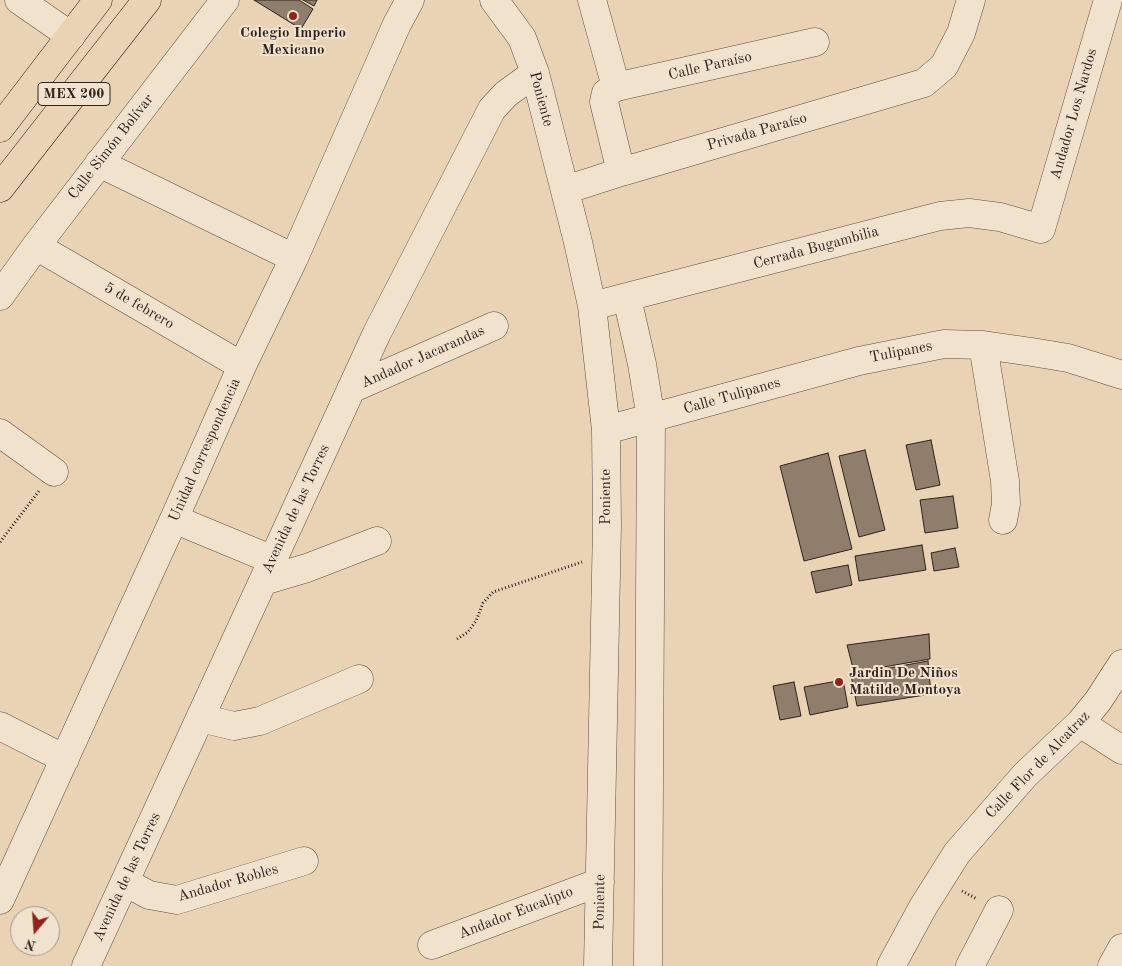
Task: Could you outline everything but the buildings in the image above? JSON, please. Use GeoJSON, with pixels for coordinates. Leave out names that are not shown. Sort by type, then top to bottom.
{"type":"FeatureCollection","features":[{"type":"Feature","properties":{"kind":"main road","name":"MEX 200"},"geometry":{"type":"LineString","coordinates":[[0,128],[98,0]]}},
{"type":"Feature","properties":{"kind":"main road","name":"MEX 200"},"geometry":{"type":"LineString","coordinates":[[0,188],[147,0]]}},
{"type":"Feature","properties":{"kind":"street"},"geometry":{"type":"LineString","coordinates":[[19,0],[71,36]]}},
{"type":"Feature","properties":{"kind":"street","name":"Calle Simón Bolívar"},"geometry":{"type":"LineString","coordinates":[[0,296],[99,163],[226,0]]}},
{"type":"Feature","properties":{"kind":"street","name":"Unidad correspondencia"},"geometry":{"type":"LineString","coordinates":[[3,885],[64,759],[242,366],[294,258],[396,24],[410,0]]}},
{"type":"Feature","properties":{"kind":"street"},"geometry":{"type":"LineString","coordinates":[[592,0],[611,90],[604,102],[620,172]]}},
{"type":"Feature","properties":{"kind":"street","name":"Privada Paraíso"},"geometry":{"type":"LineString","coordinates":[[565,190],[620,172],[924,84],[944,66],[961,33],[971,0]]}},
{"type":"Feature","properties":{"kind":"street","name":"Andador Los Nardos"},"geometry":{"type":"LineString","coordinates":[[1041,229],[1108,0]]}},
{"type":"Feature","properties":{"kind":"street","name":"Poniente"},"geometry":{"type":"LineString","coordinates":[[507,1],[535,72],[592,306],[606,430],[606,554],[598,966]]}},
{"type":"Feature","properties":{"kind":"street","name":"Calle Paraíso"},"geometry":{"type":"LineString","coordinates":[[611,90],[816,42]]}},
{"type":"Feature","properties":{"kind":"street","name":"Avenida de las Torres"},"geometry":{"type":"LineString","coordinates":[[86,966],[377,333],[492,110],[506,94],[535,72]]}},
{"type":"Feature","properties":{"kind":"street"},"geometry":{"type":"LineString","coordinates":[[99,163],[294,258]]}},
{"type":"Feature","properties":{"kind":"street","name":"Cerrada Bugambilia"},"geometry":{"type":"LineString","coordinates":[[592,306],[940,216],[969,213],[1000,217],[1041,229]]}},
{"type":"Feature","properties":{"kind":"street","name":"5 de febrero"},"geometry":{"type":"LineString","coordinates":[[36,246],[242,366]]}},
{"type":"Feature","properties":{"kind":"street"},"geometry":{"type":"LineString","coordinates":[[626,298],[642,364],[651,419],[648,966]]}},
{"type":"Feature","properties":{"kind":"street","name":"Andador Jacarandas"},"geometry":{"type":"LineString","coordinates":[[352,389],[494,326]]}},
{"type":"Feature","properties":{"kind":"street","name":"Tulipanes"},"geometry":{"type":"LineString","coordinates":[[858,361],[944,344],[983,345]]}},
{"type":"Feature","properties":{"kind":"street"},"geometry":{"type":"LineString","coordinates":[[1003,520],[1006,504],[1005,481],[983,345],[1068,358],[1122,375]]}},
{"type":"Feature","properties":{"kind":"street","name":"Calle Tulipanes"},"geometry":{"type":"LineString","coordinates":[[606,430],[858,361]]}},
{"type":"Feature","properties":{"kind":"street"},"geometry":{"type":"LineString","coordinates":[[0,433],[54,472]]}},
{"type":"Feature","properties":{"kind":"street"},"geometry":{"type":"LineString","coordinates":[[174,519],[268,570],[307,568],[377,541]]}},
{"type":"Feature","properties":{"kind":"street","name":"Calle Flor de Alcatraz"},"geometry":{"type":"LineString","coordinates":[[891,966],[940,879],[957,853],[1025,775],[1080,723],[1098,701],[1122,664]]}},
{"type":"Feature","properties":{"kind":"street"},"geometry":{"type":"LineString","coordinates":[[200,718],[234,726],[260,721],[359,679]]}},
{"type":"Feature","properties":{"kind":"street"},"geometry":{"type":"LineString","coordinates":[[1080,723],[1122,750]]}},
{"type":"Feature","properties":{"kind":"street"},"geometry":{"type":"LineString","coordinates":[[0,726],[64,759]]}},
{"type":"Feature","properties":{"kind":"street","name":"Andador Robles"},"geometry":{"type":"LineString","coordinates":[[125,882],[150,895],[177,900],[304,861]]}},
{"type":"Feature","properties":{"kind":"street","name":"Andador Eucalipto"},"geometry":{"type":"LineString","coordinates":[[432,945],[600,882]]}},
{"type":"Feature","properties":{"kind":"street"},"geometry":{"type":"LineString","coordinates":[[970,966],[999,910]]}},
{"type":"Feature","properties":{"kind":"street"},"geometry":{"type":"LineString","coordinates":[[1112,966],[1122,948]]}},
{"type":"Feature","properties":{"kind":"path"},"geometry":{"type":"LineString","coordinates":[[0,542],[54,472]]}},
{"type":"Feature","properties":{"kind":"path"},"geometry":{"type":"LineString","coordinates":[[457,638],[468,632],[476,621],[483,603],[493,592],[606,554]]}},
{"type":"Feature","properties":{"kind":"path"},"geometry":{"type":"LineString","coordinates":[[940,879],[999,910]]}},
{"type":"Feature","properties":{"kind":"place","name":"Colegio Imperio Mexicano"},"geometry":{"type":"Point","coordinates":[293,16]}},
{"type":"Feature","properties":{"kind":"place","name":"Jardin De Niños Matilde Montoya"},"geometry":{"type":"Point","coordinates":[839,682]}}]}
